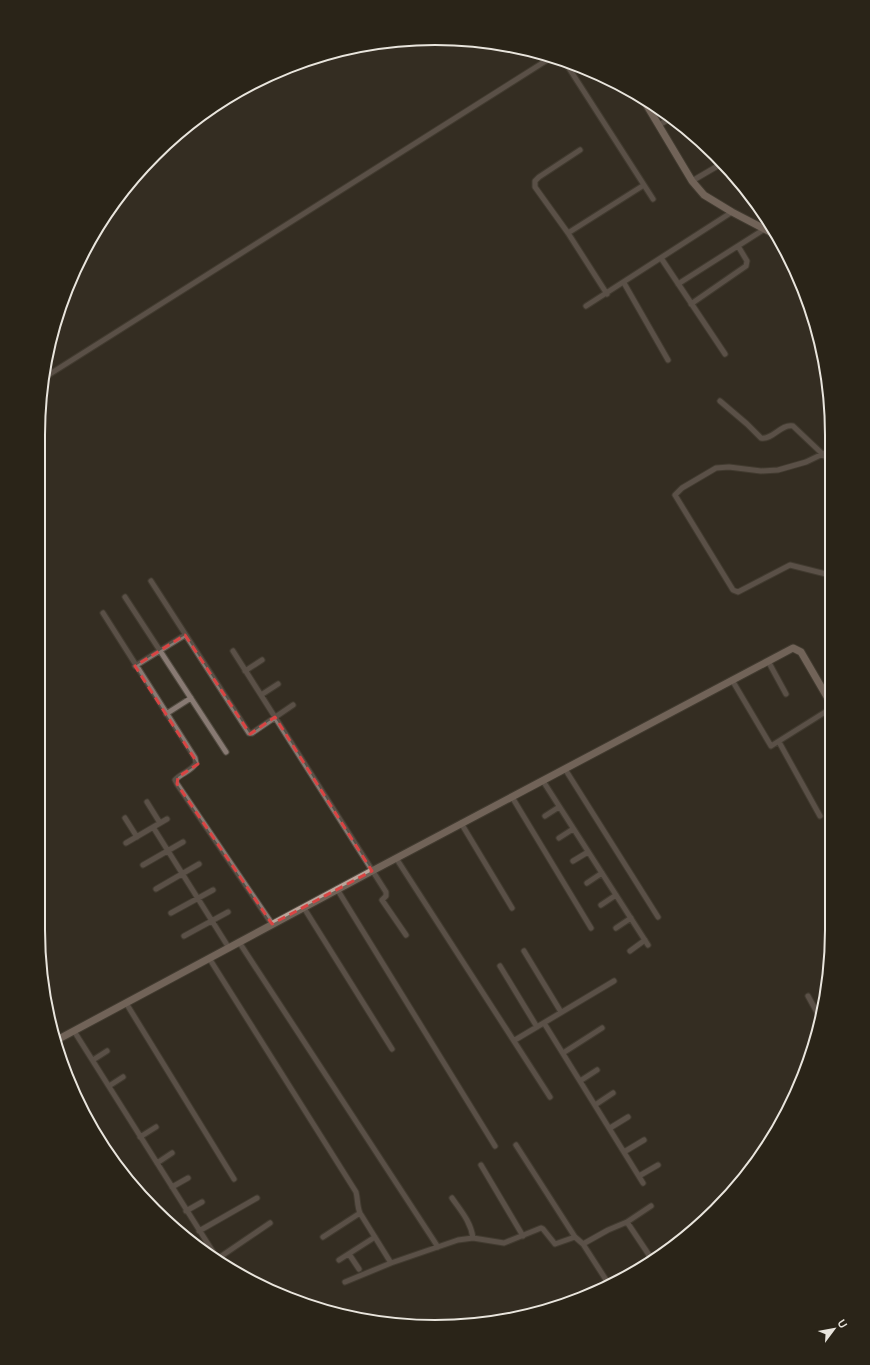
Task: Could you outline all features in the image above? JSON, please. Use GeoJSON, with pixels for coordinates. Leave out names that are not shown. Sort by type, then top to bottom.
{"type":"FeatureCollection","features":[{"type":"Feature","properties":{"kind":"street"},"geometry":{"type":"LineString","coordinates":[[49,375],[545,61]]}},
{"type":"Feature","properties":{"kind":"street"},"geometry":{"type":"LineString","coordinates":[[570,70],[653,199]]}},
{"type":"Feature","properties":{"kind":"street"},"geometry":{"type":"LineString","coordinates":[[649,109],[692,181],[704,195],[768,232]]}},
{"type":"Feature","properties":{"kind":"street"},"geometry":{"type":"LineString","coordinates":[[659,126],[666,122]]}},
{"type":"Feature","properties":{"kind":"street"},"geometry":{"type":"LineString","coordinates":[[580,150],[539,177],[534,183],[535,187],[568,233],[607,294]]}},
{"type":"Feature","properties":{"kind":"street"},"geometry":{"type":"LineString","coordinates":[[692,181],[717,166]]}},
{"type":"Feature","properties":{"kind":"street"},"geometry":{"type":"LineString","coordinates":[[568,233],[644,186]]}},
{"type":"Feature","properties":{"kind":"street"},"geometry":{"type":"LineString","coordinates":[[586,306],[607,294],[732,212]]}},
{"type":"Feature","properties":{"kind":"street"},"geometry":{"type":"LineString","coordinates":[[678,284],[763,230]]}},
{"type":"Feature","properties":{"kind":"street"},"geometry":{"type":"LineString","coordinates":[[692,304],[746,266],[747,261],[738,246]]}},
{"type":"Feature","properties":{"kind":"street"},"geometry":{"type":"LineString","coordinates":[[661,258],[725,354]]}},
{"type":"Feature","properties":{"kind":"street"},"geometry":{"type":"LineString","coordinates":[[624,283],[668,360]]}},
{"type":"Feature","properties":{"kind":"street"},"geometry":{"type":"LineString","coordinates":[[720,401],[761,438],[765,439],[785,427],[793,426],[824,455],[804,463],[778,470],[761,471],[729,467],[716,468],[682,488],[675,495],[733,590],[738,592],[790,565],[825,574]]}},
{"type":"Feature","properties":{"kind":"street"},"geometry":{"type":"LineString","coordinates":[[150,581],[249,733],[252,733],[293,705]]}},
{"type":"Feature","properties":{"kind":"street"},"geometry":{"type":"LineString","coordinates":[[125,596],[226,752]]}},
{"type":"Feature","properties":{"kind":"street"},"geometry":{"type":"LineString","coordinates":[[102,613],[196,763],[194,767],[175,780],[177,784],[272,924]]}},
{"type":"Feature","properties":{"kind":"street"},"geometry":{"type":"LineString","coordinates":[[135,666],[185,635]]}},
{"type":"Feature","properties":{"kind":"street"},"geometry":{"type":"LineString","coordinates":[[60,1038],[272,924],[793,648],[798,649],[801,652],[825,693]]}},
{"type":"Feature","properties":{"kind":"street"},"geometry":{"type":"LineString","coordinates":[[233,651],[386,892],[386,896],[382,900],[406,935]]}},
{"type":"Feature","properties":{"kind":"street"},"geometry":{"type":"LineString","coordinates":[[245,671],[262,660]]}},
{"type":"Feature","properties":{"kind":"street"},"geometry":{"type":"LineString","coordinates":[[768,661],[786,694]]}},
{"type":"Feature","properties":{"kind":"street"},"geometry":{"type":"LineString","coordinates":[[732,680],[771,746],[825,712]]}},
{"type":"Feature","properties":{"kind":"street"},"geometry":{"type":"LineString","coordinates":[[261,695],[278,684]]}},
{"type":"Feature","properties":{"kind":"street"},"geometry":{"type":"LineString","coordinates":[[166,714],[191,698]]}},
{"type":"Feature","properties":{"kind":"street"},"geometry":{"type":"LineString","coordinates":[[779,742],[820,816]]}},
{"type":"Feature","properties":{"kind":"street"},"geometry":{"type":"LineString","coordinates":[[565,769],[658,917]]}},
{"type":"Feature","properties":{"kind":"street"},"geometry":{"type":"LineString","coordinates":[[543,780],[647,943],[630,951]]}},
{"type":"Feature","properties":{"kind":"street"},"geometry":{"type":"LineString","coordinates":[[512,797],[591,928]]}},
{"type":"Feature","properties":{"kind":"street"},"geometry":{"type":"LineString","coordinates":[[147,802],[160,824]]}},
{"type":"Feature","properties":{"kind":"street"},"geometry":{"type":"LineString","coordinates":[[545,816],[559,807]]}},
{"type":"Feature","properties":{"kind":"street"},"geometry":{"type":"LineString","coordinates":[[125,818],[137,837]]}},
{"type":"Feature","properties":{"kind":"street"},"geometry":{"type":"LineString","coordinates":[[126,843],[167,819]]}},
{"type":"Feature","properties":{"kind":"street"},"geometry":{"type":"LineString","coordinates":[[462,823],[512,908]]}},
{"type":"Feature","properties":{"kind":"street"},"geometry":{"type":"LineString","coordinates":[[153,827],[229,948]]}},
{"type":"Feature","properties":{"kind":"street"},"geometry":{"type":"LineString","coordinates":[[559,838],[573,829]]}},
{"type":"Feature","properties":{"kind":"street"},"geometry":{"type":"LineString","coordinates":[[143,865],[183,842]]}},
{"type":"Feature","properties":{"kind":"street"},"geometry":{"type":"LineString","coordinates":[[574,861],[588,852]]}},
{"type":"Feature","properties":{"kind":"street"},"geometry":{"type":"LineString","coordinates":[[396,858],[515,1040],[550,1098]]}},
{"type":"Feature","properties":{"kind":"street"},"geometry":{"type":"LineString","coordinates":[[156,889],[199,864]]}},
{"type":"Feature","properties":{"kind":"street"},"geometry":{"type":"LineString","coordinates":[[587,883],[602,873]]}},
{"type":"Feature","properties":{"kind":"street"},"geometry":{"type":"LineString","coordinates":[[171,913],[213,890]]}},
{"type":"Feature","properties":{"kind":"street"},"geometry":{"type":"LineString","coordinates":[[337,890],[495,1146]]}},
{"type":"Feature","properties":{"kind":"street"},"geometry":{"type":"LineString","coordinates":[[601,905],[616,895]]}},
{"type":"Feature","properties":{"kind":"street"},"geometry":{"type":"LineString","coordinates":[[304,908],[392,1049]]}},
{"type":"Feature","properties":{"kind":"street"},"geometry":{"type":"LineString","coordinates":[[184,936],[228,912]]}},
{"type":"Feature","properties":{"kind":"street"},"geometry":{"type":"LineString","coordinates":[[616,928],[631,918]]}},
{"type":"Feature","properties":{"kind":"street"},"geometry":{"type":"LineString","coordinates":[[239,942],[438,1247]]}},
{"type":"Feature","properties":{"kind":"street"},"geometry":{"type":"LineString","coordinates":[[524,951],[561,1012]]}},
{"type":"Feature","properties":{"kind":"street"},"geometry":{"type":"LineString","coordinates":[[209,958],[356,1192],[358,1200],[357,1206],[360,1213],[391,1263]]}},
{"type":"Feature","properties":{"kind":"street"},"geometry":{"type":"LineString","coordinates":[[500,966],[537,1027]]}},
{"type":"Feature","properties":{"kind":"street"},"geometry":{"type":"LineString","coordinates":[[515,1040],[614,981]]}},
{"type":"Feature","properties":{"kind":"street"},"geometry":{"type":"LineString","coordinates":[[808,996],[817,1012]]}},
{"type":"Feature","properties":{"kind":"street"},"geometry":{"type":"LineString","coordinates":[[126,1003],[234,1179]]}},
{"type":"Feature","properties":{"kind":"street"},"geometry":{"type":"LineString","coordinates":[[544,1022],[643,1183]]}},
{"type":"Feature","properties":{"kind":"street"},"geometry":{"type":"LineString","coordinates":[[563,1053],[602,1028]]}},
{"type":"Feature","properties":{"kind":"street"},"geometry":{"type":"LineString","coordinates":[[74,1031],[211,1248]]}},
{"type":"Feature","properties":{"kind":"street"},"geometry":{"type":"LineString","coordinates":[[93,1060],[107,1051]]}},
{"type":"Feature","properties":{"kind":"street"},"geometry":{"type":"LineString","coordinates":[[580,1081],[597,1070]]}},
{"type":"Feature","properties":{"kind":"street"},"geometry":{"type":"LineString","coordinates":[[109,1086],[122,1077]]}},
{"type":"Feature","properties":{"kind":"street"},"geometry":{"type":"LineString","coordinates":[[595,1105],[613,1093]]}},
{"type":"Feature","properties":{"kind":"street"},"geometry":{"type":"LineString","coordinates":[[610,1128],[628,1117]]}},
{"type":"Feature","properties":{"kind":"street"},"geometry":{"type":"LineString","coordinates":[[140,1136],[156,1127]]}},
{"type":"Feature","properties":{"kind":"street"},"geometry":{"type":"LineString","coordinates":[[624,1152],[644,1140]]}},
{"type":"Feature","properties":{"kind":"street"},"geometry":{"type":"LineString","coordinates":[[516,1145],[575,1236],[584,1244],[606,1280]]}},
{"type":"Feature","properties":{"kind":"street"},"geometry":{"type":"LineString","coordinates":[[157,1163],[172,1153]]}},
{"type":"Feature","properties":{"kind":"street"},"geometry":{"type":"LineString","coordinates":[[639,1176],[658,1165]]}},
{"type":"Feature","properties":{"kind":"street"},"geometry":{"type":"LineString","coordinates":[[481,1166],[523,1236]]}},
{"type":"Feature","properties":{"kind":"street"},"geometry":{"type":"LineString","coordinates":[[172,1187],[188,1178]]}},
{"type":"Feature","properties":{"kind":"street"},"geometry":{"type":"LineString","coordinates":[[199,1231],[257,1198]]}},
{"type":"Feature","properties":{"kind":"street"},"geometry":{"type":"LineString","coordinates":[[452,1198],[468,1220],[472,1228],[473,1238]]}},
{"type":"Feature","properties":{"kind":"street"},"geometry":{"type":"LineString","coordinates":[[186,1211],[202,1202]]}},
{"type":"Feature","properties":{"kind":"street"},"geometry":{"type":"LineString","coordinates":[[584,1244],[608,1230],[627,1222],[651,1206]]}},
{"type":"Feature","properties":{"kind":"street"},"geometry":{"type":"LineString","coordinates":[[323,1237],[360,1213]]}},
{"type":"Feature","properties":{"kind":"street"},"geometry":{"type":"LineString","coordinates":[[627,1222],[649,1256]]}},
{"type":"Feature","properties":{"kind":"street"},"geometry":{"type":"LineString","coordinates":[[220,1255],[270,1223]]}},
{"type":"Feature","properties":{"kind":"street"},"geometry":{"type":"LineString","coordinates":[[345,1282],[391,1263],[458,1240],[473,1238],[504,1243],[540,1228],[544,1230],[555,1244],[575,1236]]}},
{"type":"Feature","properties":{"kind":"street"},"geometry":{"type":"LineString","coordinates":[[339,1260],[375,1237]]}},
{"type":"Feature","properties":{"kind":"street"},"geometry":{"type":"LineString","coordinates":[[349,1254],[359,1269]]}},
{"type":"Feature","properties":{"kind":"highlighted area"},"geometry":{"type":"Polygon","coordinates":[[[185,635],[250,734],[275,717],[372,871],[272,924],[177,784],[178,777],[198,764],[135,666],[185,635]]]}}]}
